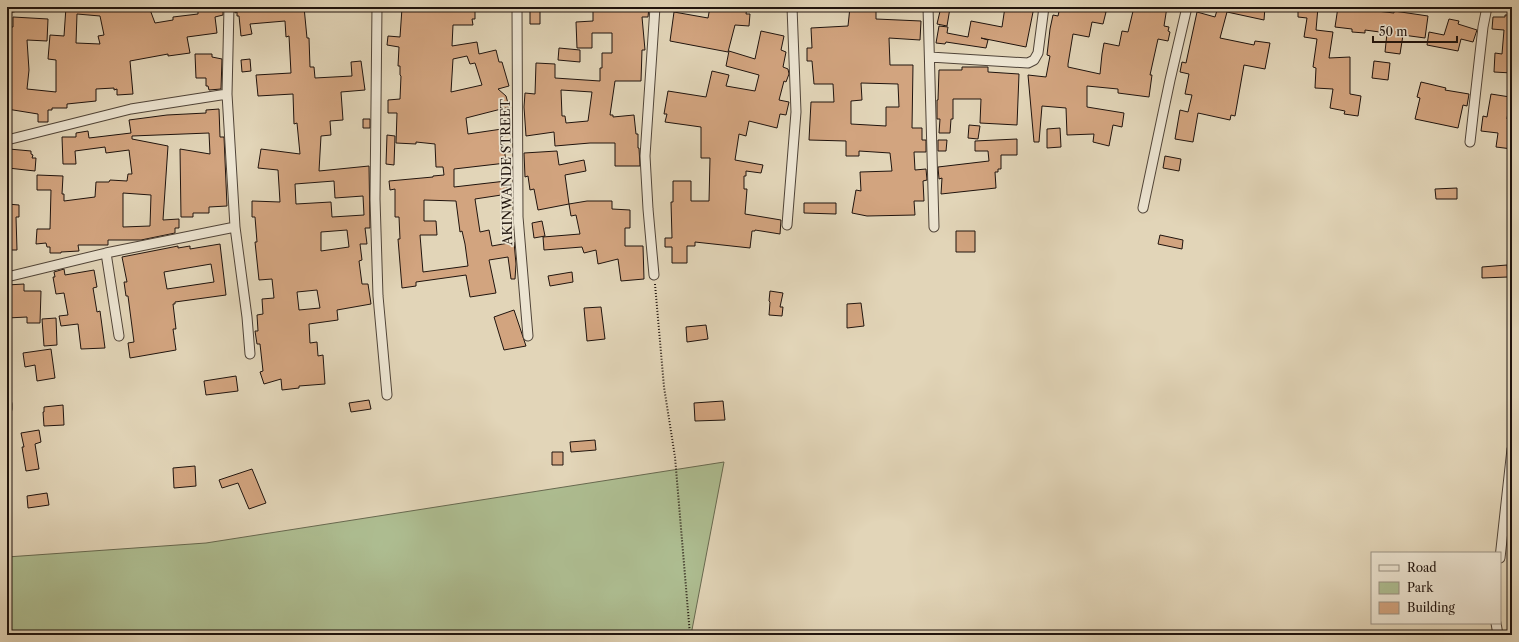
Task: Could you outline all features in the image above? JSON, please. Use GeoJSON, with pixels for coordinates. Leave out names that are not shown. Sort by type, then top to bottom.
{"type":"FeatureCollection","features":[{"type":"Feature","properties":{"kind":"street"},"geometry":{"type":"LineString","coordinates":[[7,8],[13,7]]}},
{"type":"Feature","properties":{"kind":"street"},"geometry":{"type":"LineString","coordinates":[[230,7],[227,94],[235,227],[247,317],[250,354]]}},
{"type":"Feature","properties":{"kind":"street"},"geometry":{"type":"LineString","coordinates":[[377,7],[375,199],[378,296],[387,395]]}},
{"type":"Feature","properties":{"kind":"street","name":"AKINWANDE STREET"},"geometry":{"type":"LineString","coordinates":[[517,7],[518,217],[528,336]]}},
{"type":"Feature","properties":{"kind":"street"},"geometry":{"type":"LineString","coordinates":[[654,275],[645,156],[655,7]]}},
{"type":"Feature","properties":{"kind":"street"},"geometry":{"type":"LineString","coordinates":[[788,225],[796,112],[792,7]]}},
{"type":"Feature","properties":{"kind":"street"},"geometry":{"type":"LineString","coordinates":[[928,7],[934,227]]}},
{"type":"Feature","properties":{"kind":"street"},"geometry":{"type":"LineString","coordinates":[[930,57],[1028,63],[1034,60],[1038,53],[1044,7]]}},
{"type":"Feature","properties":{"kind":"street"},"geometry":{"type":"LineString","coordinates":[[1144,208],[1170,80],[1187,7]]}},
{"type":"Feature","properties":{"kind":"street"},"geometry":{"type":"LineString","coordinates":[[1470,142],[1483,27],[1487,7]]}},
{"type":"Feature","properties":{"kind":"street"},"geometry":{"type":"LineString","coordinates":[[7,140],[130,109],[227,94]]}},
{"type":"Feature","properties":{"kind":"street"},"geometry":{"type":"LineString","coordinates":[[7,277],[106,253],[235,227]]}},
{"type":"Feature","properties":{"kind":"street"},"geometry":{"type":"LineString","coordinates":[[106,253],[119,336]]}},
{"type":"Feature","properties":{"kind":"street"},"geometry":{"type":"LineString","coordinates":[[7,404],[7,409]]}},
{"type":"Feature","properties":{"kind":"street"},"geometry":{"type":"LineString","coordinates":[[1501,552],[1512,449]]}},
{"type":"Feature","properties":{"kind":"street"},"geometry":{"type":"LineString","coordinates":[[1496,624],[1498,635]]}},
{"type":"Feature","properties":{"kind":"path"},"geometry":{"type":"LineString","coordinates":[[654,275],[664,387],[675,457],[690,635]]}},
{"type":"Feature","properties":{"kind":"green space"},"geometry":{"type":"Polygon","coordinates":[[[724,462],[691,635],[7,635],[7,557],[206,543],[724,462]]]}},
{"type":"Feature","properties":{"kind":"building"},"geometry":{"type":"Polygon","coordinates":[[[66,7],[149,7],[155,23],[173,20],[173,17],[198,14],[198,9],[223,7],[223,15],[215,17],[217,33],[187,37],[190,53],[168,56],[168,54],[130,61],[133,94],[117,95],[117,89],[114,90],[114,88],[96,89],[96,101],[67,104],[67,108],[52,108],[52,110],[48,110],[48,122],[38,122],[38,114],[7,109],[7,27],[13,27],[13,17],[48,19],[47,41],[27,40],[29,70],[27,89],[56,92],[56,60],[48,59],[50,35],[64,36],[66,7]],[[77,14],[76,43],[100,44],[98,36],[104,35],[100,16],[77,14]]]}},
{"type":"Feature","properties":{"kind":"building"},"geometry":{"type":"Polygon","coordinates":[[[235,7],[284,7],[284,9],[304,7],[307,38],[309,38],[310,67],[314,67],[315,78],[352,76],[351,62],[361,61],[365,90],[341,92],[343,120],[330,121],[331,135],[321,136],[319,171],[369,166],[370,228],[365,228],[367,244],[360,244],[362,260],[359,261],[362,284],[368,284],[371,304],[337,310],[338,320],[309,324],[310,343],[317,342],[318,356],[323,355],[325,384],[299,386],[299,388],[282,390],[281,379],[264,384],[260,372],[263,371],[260,344],[257,344],[255,331],[258,331],[257,315],[263,314],[262,299],[274,298],[272,279],[259,280],[255,242],[257,242],[255,217],[252,217],[252,201],[280,202],[278,170],[258,168],[261,149],[300,154],[297,123],[294,124],[293,94],[258,96],[256,75],[291,73],[289,36],[286,37],[285,21],[250,24],[252,34],[241,36],[239,16],[237,16],[237,12],[235,13],[235,7]],[[334,181],[295,184],[296,204],[331,202],[332,217],[364,215],[363,196],[335,198],[334,181]],[[347,230],[321,232],[321,251],[349,247],[347,230]],[[317,290],[297,292],[299,310],[320,308],[317,290]]]}},
{"type":"Feature","properties":{"kind":"building"},"geometry":{"type":"Polygon","coordinates":[[[452,7],[452,11],[475,10],[475,19],[472,19],[473,25],[453,25],[452,46],[477,42],[479,54],[496,50],[499,62],[502,62],[509,86],[498,89],[506,96],[509,107],[466,118],[468,134],[502,129],[506,163],[454,169],[454,187],[506,181],[508,194],[475,199],[480,232],[489,230],[492,246],[514,242],[516,264],[515,279],[511,279],[508,257],[489,260],[496,293],[470,297],[466,275],[416,282],[416,286],[402,288],[398,239],[400,239],[399,217],[395,217],[395,189],[390,190],[389,181],[444,175],[443,167],[436,167],[435,144],[416,142],[416,144],[396,143],[397,113],[388,113],[388,100],[400,99],[401,76],[400,66],[398,66],[399,47],[387,45],[388,36],[400,37],[402,8],[452,7]],[[467,56],[453,59],[451,92],[482,85],[475,63],[470,64],[467,56]],[[424,200],[424,221],[436,221],[437,235],[420,235],[423,272],[468,266],[462,231],[460,232],[456,201],[424,200]]]}},
{"type":"Feature","properties":{"kind":"building"},"geometry":{"type":"Polygon","coordinates":[[[530,7],[540,7],[540,24],[530,24],[530,7]]]}},
{"type":"Feature","properties":{"kind":"building"},"geometry":{"type":"Polygon","coordinates":[[[593,7],[649,7],[648,17],[642,17],[645,50],[642,50],[641,81],[615,81],[610,115],[613,115],[613,117],[634,115],[636,134],[638,134],[640,166],[615,166],[615,143],[590,143],[555,146],[554,132],[526,136],[524,107],[525,93],[535,94],[536,63],[555,64],[555,78],[600,81],[602,53],[612,53],[612,33],[592,33],[592,48],[577,48],[576,22],[593,21],[593,7]],[[561,90],[562,116],[565,116],[566,123],[588,121],[592,92],[561,90]]]}},
{"type":"Feature","properties":{"kind":"building"},"geometry":{"type":"Polygon","coordinates":[[[710,7],[747,7],[746,14],[750,14],[749,26],[735,25],[728,52],[670,41],[674,12],[708,18],[710,7]]]}},
{"type":"Feature","properties":{"kind":"building"},"geometry":{"type":"Polygon","coordinates":[[[850,7],[876,7],[876,19],[921,21],[920,40],[889,38],[890,65],[913,65],[912,128],[922,128],[922,140],[926,140],[926,152],[914,152],[915,170],[926,169],[927,180],[923,181],[924,201],[914,201],[915,215],[867,216],[852,213],[856,190],[861,191],[860,172],[892,171],[890,153],[859,151],[859,156],[846,156],[846,141],[809,140],[811,102],[834,102],[833,84],[814,84],[812,61],[807,61],[807,48],[812,48],[811,28],[848,26],[850,7]],[[861,83],[862,100],[851,101],[851,124],[886,126],[886,107],[899,107],[898,84],[861,83]]]}},
{"type":"Feature","properties":{"kind":"building"},"geometry":{"type":"Polygon","coordinates":[[[941,7],[950,8],[947,26],[937,24],[941,7]]]}},
{"type":"Feature","properties":{"kind":"building"},"geometry":{"type":"Polygon","coordinates":[[[1005,7],[1034,7],[1026,47],[981,38],[988,40],[986,48],[946,42],[945,44],[936,43],[939,26],[948,27],[947,33],[968,37],[971,21],[1002,27],[1005,7]]]}},
{"type":"Feature","properties":{"kind":"building"},"geometry":{"type":"Polygon","coordinates":[[[1060,7],[1099,7],[1098,10],[1106,12],[1103,24],[1092,22],[1089,37],[1073,34],[1068,64],[1068,67],[1100,74],[1104,43],[1119,46],[1122,31],[1128,32],[1134,7],[1167,7],[1164,26],[1169,27],[1168,31],[1170,32],[1168,41],[1158,39],[1150,75],[1152,75],[1149,97],[1118,93],[1118,89],[1087,86],[1087,107],[1124,113],[1122,127],[1113,125],[1109,146],[1093,142],[1094,134],[1067,135],[1066,108],[1042,106],[1039,142],[1034,142],[1028,75],[1046,77],[1050,56],[1047,55],[1050,29],[1053,15],[1058,16],[1060,7]]]}},
{"type":"Feature","properties":{"kind":"building"},"geometry":{"type":"Polygon","coordinates":[[[1218,7],[1265,7],[1264,20],[1227,12],[1220,38],[1254,45],[1255,41],[1270,43],[1265,69],[1244,65],[1235,116],[1231,115],[1230,120],[1198,113],[1193,142],[1175,139],[1180,110],[1188,112],[1192,95],[1185,94],[1189,74],[1180,72],[1182,62],[1186,63],[1197,12],[1215,17],[1218,7]]]}},
{"type":"Feature","properties":{"kind":"building"},"geometry":{"type":"Polygon","coordinates":[[[1298,7],[1318,7],[1316,30],[1333,32],[1329,58],[1350,57],[1350,94],[1361,96],[1358,116],[1344,114],[1345,111],[1330,108],[1333,89],[1315,88],[1316,68],[1313,67],[1317,39],[1304,37],[1307,18],[1298,17],[1298,7]]]}},
{"type":"Feature","properties":{"kind":"building"},"geometry":{"type":"Polygon","coordinates":[[[1338,7],[1368,7],[1368,10],[1394,13],[1394,11],[1428,16],[1425,38],[1403,35],[1400,54],[1385,52],[1387,33],[1365,30],[1365,33],[1352,32],[1352,29],[1335,27],[1338,7]]]}},
{"type":"Feature","properties":{"kind":"building"},"geometry":{"type":"Polygon","coordinates":[[[1505,15],[1512,15],[1512,73],[1494,72],[1495,53],[1502,54],[1504,30],[1492,29],[1493,17],[1505,17],[1505,15]]]}},
{"type":"Feature","properties":{"kind":"building"},"geometry":{"type":"Polygon","coordinates":[[[1449,19],[1459,21],[1458,24],[1477,30],[1473,42],[1461,39],[1458,51],[1427,45],[1429,32],[1444,35],[1449,19]]]}},
{"type":"Feature","properties":{"kind":"building"},"geometry":{"type":"Polygon","coordinates":[[[761,31],[784,36],[781,50],[786,52],[783,67],[788,69],[789,74],[786,82],[784,81],[779,100],[789,102],[786,115],[780,114],[777,128],[749,121],[746,136],[739,134],[735,160],[763,165],[761,173],[746,171],[746,176],[744,176],[744,189],[747,189],[745,214],[781,220],[780,234],[755,230],[752,231],[750,248],[695,242],[695,246],[687,246],[687,263],[672,263],[672,247],[665,247],[665,238],[672,238],[671,202],[673,202],[673,181],[691,181],[691,201],[709,201],[710,158],[701,158],[701,127],[665,122],[667,114],[664,114],[668,91],[706,97],[712,71],[729,75],[726,86],[755,91],[759,75],[726,66],[729,51],[755,59],[761,31]]]}},
{"type":"Feature","properties":{"kind":"building"},"geometry":{"type":"Polygon","coordinates":[[[559,48],[580,50],[580,62],[558,60],[559,48]]]}},
{"type":"Feature","properties":{"kind":"building"},"geometry":{"type":"Polygon","coordinates":[[[195,54],[212,54],[212,57],[222,59],[221,89],[209,90],[208,86],[206,86],[206,78],[196,78],[195,54]]]}},
{"type":"Feature","properties":{"kind":"building"},"geometry":{"type":"Polygon","coordinates":[[[250,59],[251,71],[242,72],[241,60],[250,59]]]}},
{"type":"Feature","properties":{"kind":"building"},"geometry":{"type":"Polygon","coordinates":[[[1374,61],[1390,63],[1388,80],[1372,78],[1374,61]]]}},
{"type":"Feature","properties":{"kind":"building"},"geometry":{"type":"Polygon","coordinates":[[[962,67],[988,67],[988,72],[1019,74],[1017,125],[980,123],[981,99],[953,99],[953,119],[951,119],[950,133],[939,133],[940,119],[937,119],[937,100],[939,70],[962,70],[962,67]]]}},
{"type":"Feature","properties":{"kind":"building"},"geometry":{"type":"Polygon","coordinates":[[[1421,82],[1446,88],[1445,90],[1469,94],[1467,106],[1463,105],[1458,128],[1415,119],[1420,98],[1417,97],[1421,82]]]}},
{"type":"Feature","properties":{"kind":"building"},"geometry":{"type":"Polygon","coordinates":[[[1491,94],[1510,97],[1507,119],[1512,119],[1512,149],[1496,147],[1498,133],[1481,131],[1483,116],[1487,117],[1491,94]]]}},
{"type":"Feature","properties":{"kind":"building"},"geometry":{"type":"Polygon","coordinates":[[[219,109],[220,137],[224,137],[227,206],[209,207],[209,213],[193,213],[193,217],[181,217],[180,149],[210,154],[209,133],[132,136],[132,139],[168,146],[163,220],[179,219],[179,228],[175,228],[175,233],[141,240],[108,240],[108,245],[78,245],[79,251],[61,253],[50,253],[50,247],[47,247],[46,243],[36,244],[37,229],[50,229],[51,190],[37,190],[37,175],[63,176],[62,194],[64,194],[64,201],[95,197],[96,182],[109,182],[110,180],[127,181],[128,174],[132,174],[129,150],[106,153],[105,147],[75,151],[76,164],[63,164],[62,137],[76,137],[76,133],[88,131],[89,138],[131,133],[129,120],[167,115],[206,113],[206,110],[219,109]],[[123,193],[123,227],[150,226],[151,195],[123,193]]]}},
{"type":"Feature","properties":{"kind":"building"},"geometry":{"type":"Polygon","coordinates":[[[363,119],[370,119],[370,128],[363,128],[363,119]]]}},
{"type":"Feature","properties":{"kind":"building"},"geometry":{"type":"Polygon","coordinates":[[[969,125],[980,126],[978,139],[968,138],[969,125]]]}},
{"type":"Feature","properties":{"kind":"building"},"geometry":{"type":"Polygon","coordinates":[[[1060,128],[1061,147],[1047,148],[1047,129],[1060,128]]]}},
{"type":"Feature","properties":{"kind":"building"},"geometry":{"type":"Polygon","coordinates":[[[387,135],[395,136],[394,165],[386,164],[387,135]]]}},
{"type":"Feature","properties":{"kind":"building"},"geometry":{"type":"Polygon","coordinates":[[[1017,139],[1017,155],[1001,155],[1001,169],[998,169],[998,172],[995,172],[996,188],[941,194],[942,178],[939,179],[938,167],[989,161],[988,151],[975,151],[975,141],[1017,139]]]}},
{"type":"Feature","properties":{"kind":"building"},"geometry":{"type":"Polygon","coordinates":[[[938,140],[947,140],[946,151],[938,151],[938,140]]]}},
{"type":"Feature","properties":{"kind":"building"},"geometry":{"type":"Polygon","coordinates":[[[9,149],[31,151],[31,154],[33,155],[32,158],[36,158],[35,171],[8,168],[9,149]]]}},
{"type":"Feature","properties":{"kind":"building"},"geometry":{"type":"Polygon","coordinates":[[[557,151],[559,165],[584,160],[586,171],[565,175],[569,204],[538,210],[534,189],[530,190],[528,176],[525,177],[524,153],[557,151]]]}},
{"type":"Feature","properties":{"kind":"building"},"geometry":{"type":"Polygon","coordinates":[[[1165,156],[1181,159],[1179,171],[1163,168],[1165,156]]]}},
{"type":"Feature","properties":{"kind":"building"},"geometry":{"type":"Polygon","coordinates":[[[1457,188],[1457,199],[1436,199],[1435,189],[1457,188]]]}},
{"type":"Feature","properties":{"kind":"building"},"geometry":{"type":"Polygon","coordinates":[[[587,201],[612,201],[612,209],[630,210],[630,228],[625,228],[625,246],[643,246],[644,279],[621,281],[618,259],[598,264],[596,250],[584,253],[582,247],[544,250],[543,237],[580,234],[576,215],[571,216],[569,204],[587,201]]]}},
{"type":"Feature","properties":{"kind":"building"},"geometry":{"type":"Polygon","coordinates":[[[804,203],[836,203],[836,214],[804,213],[804,203]]]}},
{"type":"Feature","properties":{"kind":"building"},"geometry":{"type":"Polygon","coordinates":[[[7,204],[19,205],[19,217],[16,217],[17,250],[7,250],[7,204]]]}},
{"type":"Feature","properties":{"kind":"building"},"geometry":{"type":"Polygon","coordinates":[[[542,221],[545,236],[534,238],[532,223],[542,221]]]}},
{"type":"Feature","properties":{"kind":"building"},"geometry":{"type":"Polygon","coordinates":[[[956,231],[975,231],[975,252],[956,252],[956,231]]]}},
{"type":"Feature","properties":{"kind":"building"},"geometry":{"type":"Polygon","coordinates":[[[1160,235],[1183,240],[1182,249],[1158,244],[1160,235]]]}},
{"type":"Feature","properties":{"kind":"building"},"geometry":{"type":"Polygon","coordinates":[[[220,244],[226,295],[175,302],[175,304],[173,304],[176,329],[173,329],[176,350],[130,358],[128,343],[134,342],[128,296],[126,296],[124,282],[127,282],[122,257],[178,246],[178,248],[190,246],[190,249],[220,244]],[[211,264],[164,272],[167,289],[214,282],[211,264]]]}},
{"type":"Feature","properties":{"kind":"building"},"geometry":{"type":"Polygon","coordinates":[[[1507,265],[1508,277],[1482,278],[1482,267],[1507,265]]]}},
{"type":"Feature","properties":{"kind":"building"},"geometry":{"type":"Polygon","coordinates":[[[64,269],[65,275],[94,270],[97,287],[93,288],[97,312],[100,311],[105,348],[81,349],[78,324],[61,326],[59,316],[68,315],[64,293],[56,294],[53,277],[55,277],[54,272],[64,269]]]}},
{"type":"Feature","properties":{"kind":"building"},"geometry":{"type":"Polygon","coordinates":[[[572,272],[573,282],[550,286],[548,276],[572,272]]]}},
{"type":"Feature","properties":{"kind":"building"},"geometry":{"type":"Polygon","coordinates":[[[24,284],[24,291],[41,291],[40,323],[27,323],[27,317],[7,318],[7,285],[24,284]]]}},
{"type":"Feature","properties":{"kind":"building"},"geometry":{"type":"Polygon","coordinates":[[[770,291],[783,293],[780,307],[783,307],[782,316],[769,315],[770,291]]]}},
{"type":"Feature","properties":{"kind":"building"},"geometry":{"type":"Polygon","coordinates":[[[861,303],[864,326],[847,328],[847,304],[861,303]]]}},
{"type":"Feature","properties":{"kind":"building"},"geometry":{"type":"Polygon","coordinates":[[[601,307],[605,339],[587,341],[584,308],[601,307]]]}},
{"type":"Feature","properties":{"kind":"building"},"geometry":{"type":"Polygon","coordinates":[[[514,310],[526,346],[504,350],[494,317],[514,310]]]}},
{"type":"Feature","properties":{"kind":"building"},"geometry":{"type":"Polygon","coordinates":[[[56,318],[57,345],[44,346],[42,319],[56,318]]]}},
{"type":"Feature","properties":{"kind":"building"},"geometry":{"type":"Polygon","coordinates":[[[706,325],[708,339],[687,342],[686,327],[706,325]]]}},
{"type":"Feature","properties":{"kind":"building"},"geometry":{"type":"Polygon","coordinates":[[[51,349],[55,378],[37,381],[35,365],[25,367],[23,353],[51,349]]]}},
{"type":"Feature","properties":{"kind":"building"},"geometry":{"type":"Polygon","coordinates":[[[236,376],[238,391],[206,395],[204,381],[236,376]]]}},
{"type":"Feature","properties":{"kind":"building"},"geometry":{"type":"Polygon","coordinates":[[[369,400],[371,409],[351,412],[349,403],[369,400]]]}},
{"type":"Feature","properties":{"kind":"building"},"geometry":{"type":"Polygon","coordinates":[[[723,401],[725,420],[695,421],[694,403],[723,401]]]}},
{"type":"Feature","properties":{"kind":"building"},"geometry":{"type":"Polygon","coordinates":[[[63,405],[64,425],[44,426],[44,407],[63,405]]]}},
{"type":"Feature","properties":{"kind":"building"},"geometry":{"type":"Polygon","coordinates":[[[39,430],[41,442],[35,444],[39,469],[26,471],[21,433],[39,430]]]}},
{"type":"Feature","properties":{"kind":"building"},"geometry":{"type":"Polygon","coordinates":[[[595,440],[596,450],[571,452],[570,442],[595,440]]]}},
{"type":"Feature","properties":{"kind":"building"},"geometry":{"type":"Polygon","coordinates":[[[552,452],[563,452],[563,465],[552,465],[552,452]]]}},
{"type":"Feature","properties":{"kind":"building"},"geometry":{"type":"Polygon","coordinates":[[[195,466],[196,486],[174,488],[173,468],[195,466]]]}},
{"type":"Feature","properties":{"kind":"building"},"geometry":{"type":"Polygon","coordinates":[[[252,469],[266,503],[249,509],[238,483],[222,488],[219,480],[252,469]]]}},
{"type":"Feature","properties":{"kind":"building"},"geometry":{"type":"Polygon","coordinates":[[[47,493],[49,505],[28,508],[27,496],[47,493]]]}}]}
